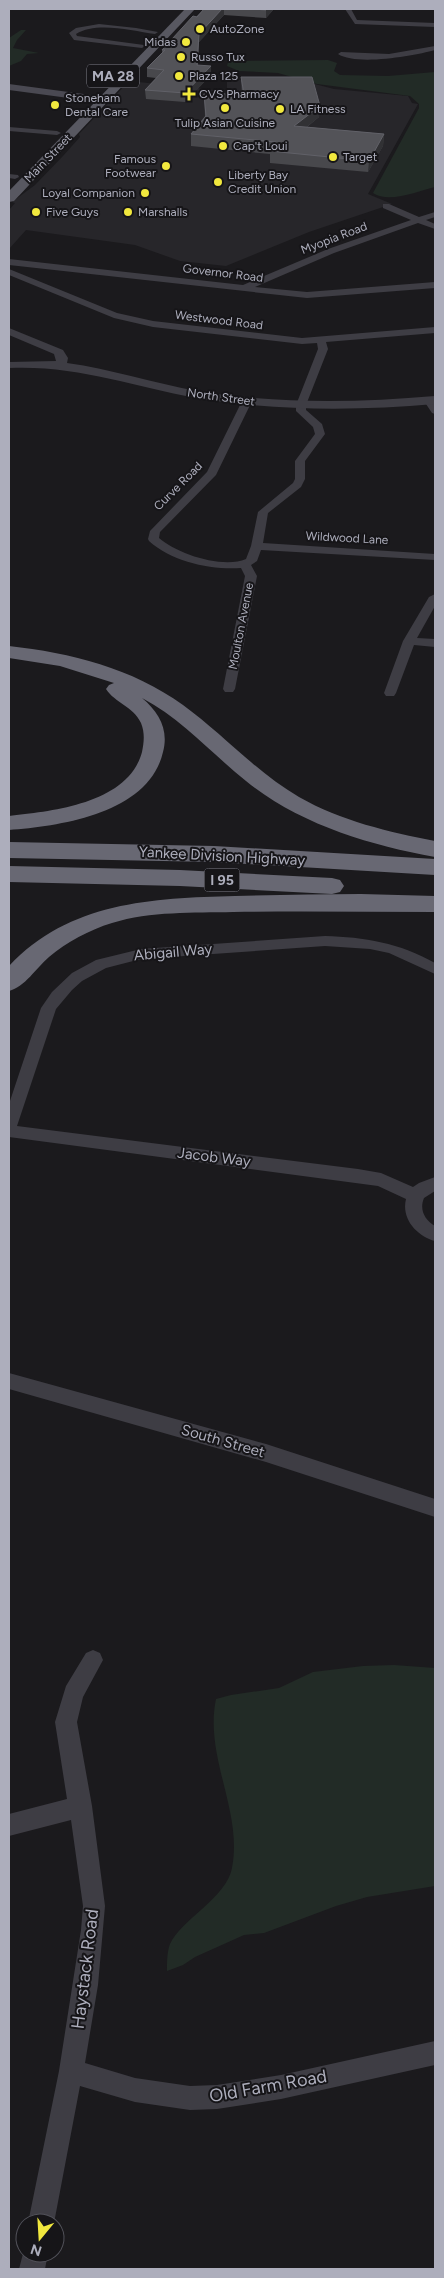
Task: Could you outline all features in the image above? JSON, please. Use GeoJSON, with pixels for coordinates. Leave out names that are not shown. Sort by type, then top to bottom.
{"type":"FeatureCollection","features":[{"type":"Feature","properties":{"kind":"highway"},"geometry":{"type":"LineString","coordinates":[[9,652],[68,660],[94,667],[125,680],[180,712],[263,783],[299,806],[370,833],[435,849]]}},
{"type":"Feature","properties":{"kind":"highway"},"geometry":{"type":"LineString","coordinates":[[9,662],[62,670],[111,686],[140,705],[150,720],[155,739],[154,754],[144,772],[117,796],[100,805],[67,815],[9,823]]}},
{"type":"Feature","properties":{"kind":"highway","name":"Yankee Division Highway"},"geometry":{"type":"LineString","coordinates":[[9,850],[214,854],[435,867]]}},
{"type":"Feature","properties":{"kind":"highway","name":"Yankee Division Highway"},"geometry":{"type":"LineString","coordinates":[[9,874],[228,880],[435,892]]}},
{"type":"Feature","properties":{"kind":"highway"},"geometry":{"type":"LineString","coordinates":[[9,982],[32,956],[64,935],[96,920],[130,910],[176,906],[272,903],[435,904]]}},
{"type":"Feature","properties":{"kind":"main road","name":"Main Street"},"geometry":{"type":"LineString","coordinates":[[11,179],[155,32],[177,14],[190,9]]}},
{"type":"Feature","properties":{"kind":"main road","name":"Main Street"},"geometry":{"type":"LineString","coordinates":[[9,198],[177,14]]}},
{"type":"Feature","properties":{"kind":"main road"},"geometry":{"type":"LineString","coordinates":[[9,87],[91,98]]}},
{"type":"Feature","properties":{"kind":"street"},"geometry":{"type":"LineString","coordinates":[[348,9],[355,22],[435,25]]}},
{"type":"Feature","properties":{"kind":"street"},"geometry":{"type":"LineString","coordinates":[[142,46],[84,40],[74,38],[72,33],[78,29],[92,27],[155,32]]}},
{"type":"Feature","properties":{"kind":"street"},"geometry":{"type":"LineString","coordinates":[[341,54],[392,57],[415,54],[435,48]]}},
{"type":"Feature","properties":{"kind":"street"},"geometry":{"type":"LineString","coordinates":[[9,129],[56,133]]}},
{"type":"Feature","properties":{"kind":"street"},"geometry":{"type":"LineString","coordinates":[[386,206],[435,227]]}},
{"type":"Feature","properties":{"kind":"street","name":"Myopia Road"},"geometry":{"type":"LineString","coordinates":[[244,288],[331,251],[435,214]]}},
{"type":"Feature","properties":{"kind":"street","name":"Governor Road"},"geometry":{"type":"LineString","coordinates":[[9,262],[320,295],[435,285]]}},
{"type":"Feature","properties":{"kind":"street"},"geometry":{"type":"LineString","coordinates":[[26,279],[34,270],[44,266]]}},
{"type":"Feature","properties":{"kind":"street","name":"Westwood Road"},"geometry":{"type":"LineString","coordinates":[[9,272],[114,315],[141,322],[280,339],[321,340],[435,330]]}},
{"type":"Feature","properties":{"kind":"street"},"geometry":{"type":"LineString","coordinates":[[9,331],[58,352],[62,358],[61,364]]}},
{"type":"Feature","properties":{"kind":"street"},"geometry":{"type":"LineString","coordinates":[[245,564],[251,561],[257,546],[263,512],[297,485],[300,479],[300,461],[320,434],[318,426],[302,413],[301,405],[323,349],[321,340]]}},
{"type":"Feature","properties":{"kind":"street","name":"North Street"},"geometry":{"type":"LineString","coordinates":[[9,365],[61,364],[93,369],[183,392],[247,401],[301,405],[433,404]]}},
{"type":"Feature","properties":{"kind":"street","name":"Curve Road"},"geometry":{"type":"LineString","coordinates":[[245,564],[231,566],[200,561],[164,548],[156,543],[153,537],[160,524],[212,473],[247,401]]}},
{"type":"Feature","properties":{"kind":"street","name":"Wildwood Lane"},"geometry":{"type":"LineString","coordinates":[[257,546],[435,557]]}},
{"type":"Feature","properties":{"kind":"street","name":"Moulton Avenue"},"geometry":{"type":"LineString","coordinates":[[229,689],[251,576],[245,564]]}},
{"type":"Feature","properties":{"kind":"street"},"geometry":{"type":"LineString","coordinates":[[390,694],[409,641],[435,597]]}},
{"type":"Feature","properties":{"kind":"street"},"geometry":{"type":"LineString","coordinates":[[409,641],[435,642]]}},
{"type":"Feature","properties":{"kind":"street","name":"Abigail Way"},"geometry":{"type":"LineString","coordinates":[[9,1127],[49,1008],[59,992],[73,979],[104,962],[141,954],[337,940],[386,946],[416,957],[435,969]]}},
{"type":"Feature","properties":{"kind":"street","name":"Jacob Way"},"geometry":{"type":"LineString","coordinates":[[9,1131],[358,1176],[381,1180],[416,1196]]}},
{"type":"Feature","properties":{"kind":"street"},"geometry":{"type":"LineString","coordinates":[[435,1184],[422,1189],[416,1196],[412,1208],[415,1217],[424,1228],[435,1234]]}},
{"type":"Feature","properties":{"kind":"street","name":"South Street"},"geometry":{"type":"LineString","coordinates":[[9,1381],[266,1454],[435,1508]]}},
{"type":"Feature","properties":{"kind":"street","name":"Haystack Road"},"geometry":{"type":"LineString","coordinates":[[43,2213],[71,2071],[86,1985],[93,1930],[94,1906],[81,1806],[66,1722],[74,1693],[93,1660]]}},
{"type":"Feature","properties":{"kind":"street"},"geometry":{"type":"LineString","coordinates":[[9,1825],[81,1806]]}},
{"type":"Feature","properties":{"kind":"street","name":"Old Farm Road"},"geometry":{"type":"LineString","coordinates":[[71,2071],[136,2090],[190,2098],[217,2098],[281,2087],[435,2052]]}},
{"type":"Feature","properties":{"kind":"shaded area"},"geometry":{"type":"Polygon","coordinates":[[[21,30],[26,30],[13,48],[39,53],[27,54],[21,61],[9,66],[9,38],[21,30]]]}},
{"type":"Feature","properties":{"kind":"shaded area"},"geometry":{"type":"Polygon","coordinates":[[[328,60],[337,63],[334,71],[340,75],[388,76],[435,72],[435,187],[395,197],[380,196],[373,193],[419,108],[419,104],[410,96],[317,84],[278,73],[239,71],[227,66],[228,62],[232,61],[328,60]]]}},
{"type":"Feature","properties":{"kind":"shaded area"},"geometry":{"type":"Polygon","coordinates":[[[295,79],[334,89],[408,96],[412,103],[418,104],[368,194],[392,204],[309,232],[226,266],[180,261],[135,245],[26,230],[9,249],[9,210],[15,203],[12,202],[35,185],[80,137],[79,134],[129,81],[224,91],[227,90],[227,80],[295,79]]]}},
{"type":"Feature","properties":{"kind":"shaded area"},"geometry":{"type":"Polygon","coordinates":[[[394,1665],[435,1668],[435,1886],[367,1897],[336,1906],[264,1933],[244,1935],[167,1971],[167,1957],[170,1944],[184,1926],[222,1889],[232,1868],[234,1847],[232,1826],[215,1742],[216,1699],[279,1688],[313,1672],[363,1666],[394,1665]]]}},
{"type":"Feature","properties":{"kind":"building"},"geometry":{"type":"Polygon","coordinates":[[[204,9],[222,9],[199,34],[197,65],[211,66],[185,93],[145,90],[164,70],[147,68],[165,50],[162,50],[193,16],[197,17],[204,9]]]}},
{"type":"Feature","properties":{"kind":"building"},"geometry":{"type":"Polygon","coordinates":[[[241,77],[312,77],[320,106],[294,126],[384,134],[369,161],[270,151],[276,142],[191,134],[206,116],[204,94],[244,94],[241,77]]]}},
{"type":"Feature","properties":{"kind":"place","name":"AutoZone"},"geometry":{"type":"Point","coordinates":[200,29]}},
{"type":"Feature","properties":{"kind":"place","name":"Midas"},"geometry":{"type":"Point","coordinates":[186,42]}},
{"type":"Feature","properties":{"kind":"place","name":"Russo Tux"},"geometry":{"type":"Point","coordinates":[181,57]}},
{"type":"Feature","properties":{"kind":"place","name":"Plaza 125"},"geometry":{"type":"Point","coordinates":[179,76]}},
{"type":"Feature","properties":{"kind":"place","name":"CVS Pharmacy"},"geometry":{"type":"Point","coordinates":[189,94]}},
{"type":"Feature","properties":{"kind":"place","name":"Stoneham Dental Care"},"geometry":{"type":"Point","coordinates":[55,105]}},
{"type":"Feature","properties":{"kind":"place","name":"Tulip Asian Cuisine"},"geometry":{"type":"Point","coordinates":[225,108]}},
{"type":"Feature","properties":{"kind":"place","name":"LA Fitness"},"geometry":{"type":"Point","coordinates":[280,109]}},
{"type":"Feature","properties":{"kind":"place","name":"Cap't Loui"},"geometry":{"type":"Point","coordinates":[223,146]}},
{"type":"Feature","properties":{"kind":"place","name":"Target"},"geometry":{"type":"Point","coordinates":[333,157]}},
{"type":"Feature","properties":{"kind":"place","name":"Famous Footwear"},"geometry":{"type":"Point","coordinates":[166,166]}},
{"type":"Feature","properties":{"kind":"place","name":"Liberty Bay Credit Union"},"geometry":{"type":"Point","coordinates":[218,182]}},
{"type":"Feature","properties":{"kind":"place","name":"Loyal Companion"},"geometry":{"type":"Point","coordinates":[145,193]}},
{"type":"Feature","properties":{"kind":"place","name":"Five Guys"},"geometry":{"type":"Point","coordinates":[36,212]}},
{"type":"Feature","properties":{"kind":"place","name":"Marshalls"},"geometry":{"type":"Point","coordinates":[128,212]}}]}
